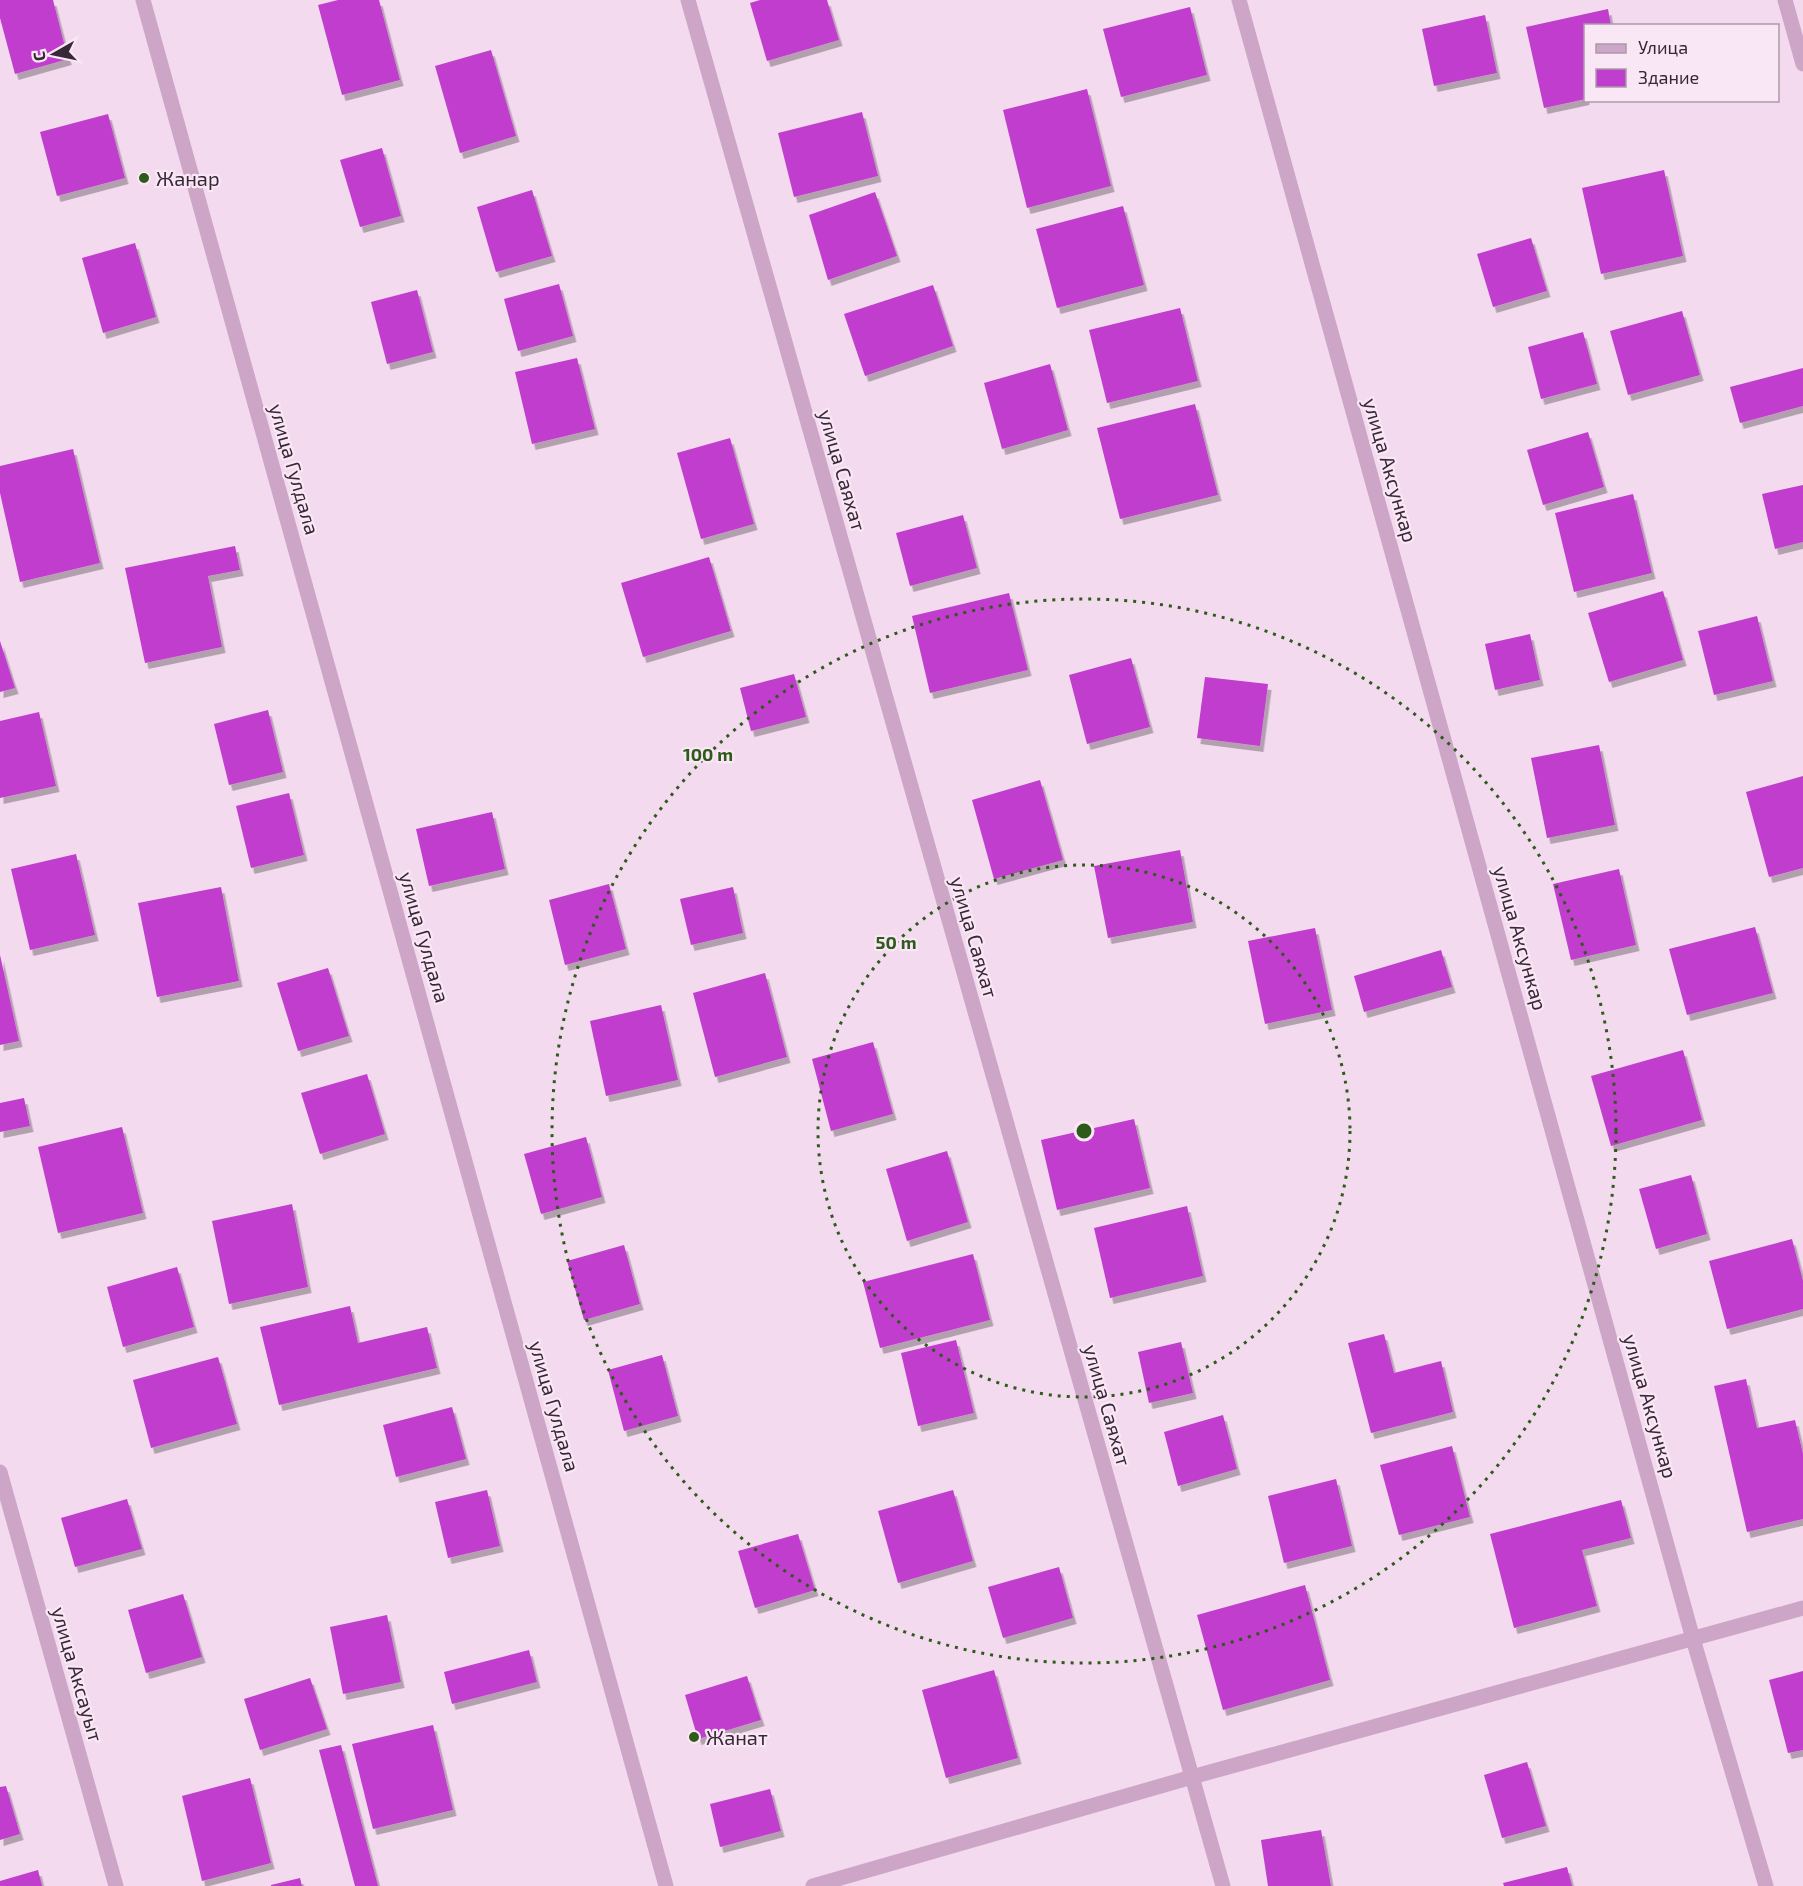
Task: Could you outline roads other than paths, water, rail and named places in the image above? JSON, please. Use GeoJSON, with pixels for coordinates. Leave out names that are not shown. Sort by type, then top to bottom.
{"type":"FeatureCollection","features":[{"type":"Feature","properties":{"kind":"street","name":"улица Гулдала"},"geometry":{"type":"LineString","coordinates":[[143,0],[666,1886]]}},
{"type":"Feature","properties":{"kind":"street","name":"улица Саяхат"},"geometry":{"type":"LineString","coordinates":[[688,0],[1223,1886]]}},
{"type":"Feature","properties":{"kind":"street","name":"улица Аксункар"},"geometry":{"type":"LineString","coordinates":[[1239,0],[1693,1639],[1766,1886]]}},
{"type":"Feature","properties":{"kind":"street"},"geometry":{"type":"LineString","coordinates":[[1785,0],[1803,64]]}},
{"type":"Feature","properties":{"kind":"street","name":"улица Аксауыт"},"geometry":{"type":"LineString","coordinates":[[0,1472],[116,1886]]}},
{"type":"Feature","properties":{"kind":"street"},"geometry":{"type":"LineString","coordinates":[[813,1886],[1192,1777],[1803,1608]]}},
{"type":"Feature","properties":{"kind":"place","name":"Жанар"},"geometry":{"type":"Point","coordinates":[144,178]}},
{"type":"Feature","properties":{"kind":"place","name":"Жанат"},"geometry":{"type":"Point","coordinates":[694,1737]}}]}
